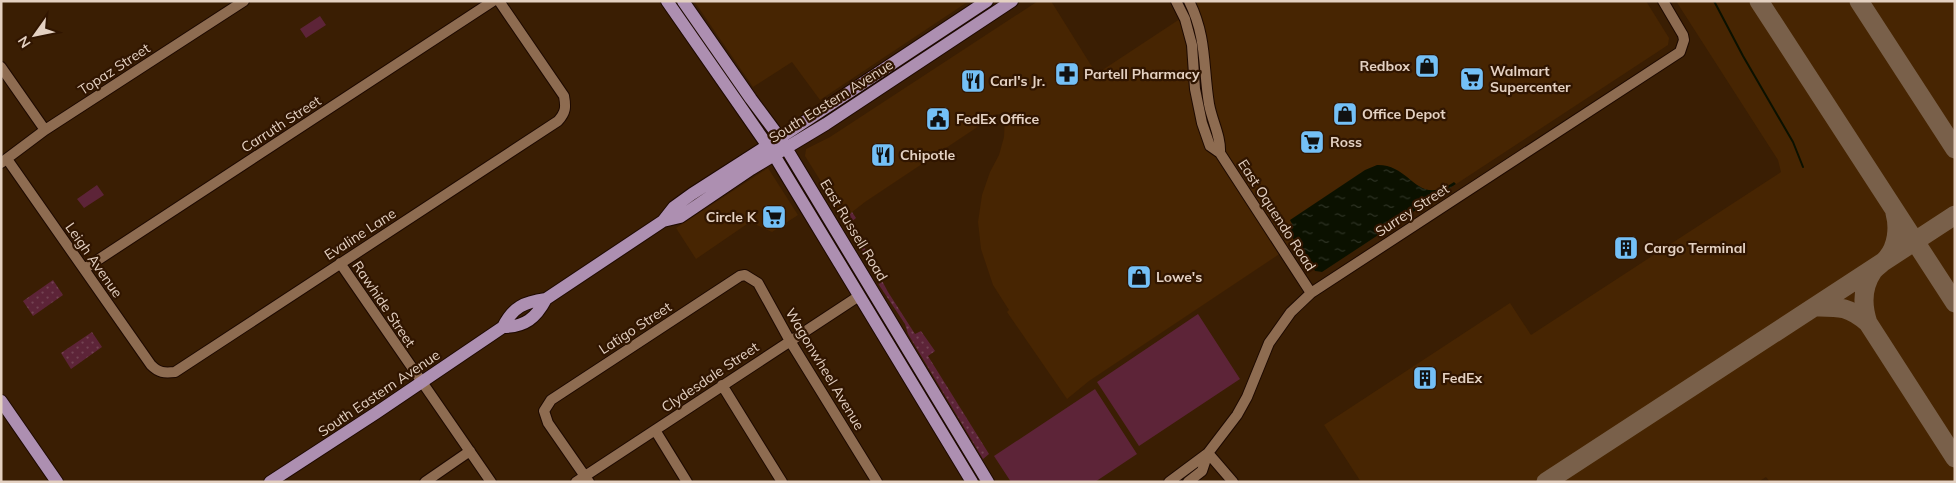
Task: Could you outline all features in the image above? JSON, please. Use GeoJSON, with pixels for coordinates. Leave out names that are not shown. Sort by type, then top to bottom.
{"type":"FeatureCollection","features":[{"type":"Feature","properties":{"kind":"main road","name":"East Russell Road"},"geometry":{"type":"LineString","coordinates":[[683,1],[783,143],[988,482]]}},
{"type":"Feature","properties":{"kind":"main road","name":"South Eastern Avenue"},"geometry":{"type":"LineString","coordinates":[[270,482],[503,327],[517,327],[538,314],[546,299],[663,222],[674,207],[783,143],[987,1]]}},
{"type":"Feature","properties":{"kind":"main road","name":"South Eastern Avenue"},"geometry":{"type":"LineString","coordinates":[[783,143],[826,124],[1012,1]]}},
{"type":"Feature","properties":{"kind":"main road"},"geometry":{"type":"LineString","coordinates":[[669,2],[771,150],[972,482]]}},
{"type":"Feature","properties":{"kind":"main road"},"geometry":{"type":"LineString","coordinates":[[956,23],[966,32]]}},
{"type":"Feature","properties":{"kind":"main road"},"geometry":{"type":"LineString","coordinates":[[900,362],[911,355]]}},
{"type":"Feature","properties":{"kind":"main road"},"geometry":{"type":"LineString","coordinates":[[1,400],[57,482]]}},
{"type":"Feature","properties":{"kind":"street","name":"Topaz Street"},"geometry":{"type":"LineString","coordinates":[[4,161],[45,130],[244,1]]}},
{"type":"Feature","properties":{"kind":"street","name":"Carruth Street"},"geometry":{"type":"LineString","coordinates":[[84,269],[493,1]]}},
{"type":"Feature","properties":{"kind":"street","name":"Evaline Lane"},"geometry":{"type":"LineString","coordinates":[[163,374],[175,372],[558,121],[564,115],[566,108],[564,96],[499,1]]}},
{"type":"Feature","properties":{"kind":"street","name":"East Oquendo Road"},"geometry":{"type":"LineString","coordinates":[[1176,1],[1187,25],[1192,45],[1195,89],[1202,123],[1210,146],[1220,153],[1311,292]]}},
{"type":"Feature","properties":{"kind":"street","name":"East Oquendo Road"},"geometry":{"type":"LineString","coordinates":[[1189,1],[1202,37],[1209,102],[1221,142],[1220,153]]}},
{"type":"Feature","properties":{"kind":"street","name":"Surrey Street"},"geometry":{"type":"LineString","coordinates":[[1168,482],[1208,453],[1237,415],[1269,344],[1291,312],[1311,292],[1680,52],[1684,40],[1680,29],[1663,1]]}},
{"type":"Feature","properties":{"kind":"street"},"geometry":{"type":"LineString","coordinates":[[1,67],[45,130]]}},
{"type":"Feature","properties":{"kind":"street","name":"Leigh Avenue"},"geometry":{"type":"LineString","coordinates":[[4,161],[84,269],[151,365],[156,371],[163,374]]}},
{"type":"Feature","properties":{"kind":"street","name":"Rawhide Street"},"geometry":{"type":"LineString","coordinates":[[340,264],[491,482]]}},
{"type":"Feature","properties":{"kind":"street","name":"Wagonwheel Avenue"},"geometry":{"type":"LineString","coordinates":[[745,275],[758,284],[877,482]]}},
{"type":"Feature","properties":{"kind":"street","name":"Latigo Street"},"geometry":{"type":"LineString","coordinates":[[584,480],[548,423],[544,411],[551,400],[740,276],[745,275]]}},
{"type":"Feature","properties":{"kind":"street","name":"Clydesdale Street"},"geometry":{"type":"LineString","coordinates":[[584,480],[722,385],[859,296]]}},
{"type":"Feature","properties":{"kind":"street"},"geometry":{"type":"LineString","coordinates":[[722,385],[782,482]]}},
{"type":"Feature","properties":{"kind":"street"},"geometry":{"type":"LineString","coordinates":[[655,430],[687,482]]}},
{"type":"Feature","properties":{"kind":"street"},"geometry":{"type":"LineString","coordinates":[[425,482],[470,451]]}},
{"type":"Feature","properties":{"kind":"street"},"geometry":{"type":"LineString","coordinates":[[1208,453],[1233,482]]}},
{"type":"Feature","properties":{"kind":"street","name":"Surrey Street"},"geometry":{"type":"LineString","coordinates":[[1188,482],[1202,471],[1208,453]]}},
{"type":"Feature","properties":{"kind":"shaded area"},"geometry":{"type":"Polygon","coordinates":[[[694,1],[969,1],[820,100],[792,62],[753,87],[694,1]]]}},
{"type":"Feature","properties":{"kind":"shaded area"},"geometry":{"type":"Polygon","coordinates":[[[1038,1],[1051,1],[1094,70],[1101,71],[1198,7],[1194,1],[1646,1],[1669,38],[1668,45],[1322,272],[1315,271],[1296,243],[1089,381],[1067,399],[1007,312],[1009,310],[993,285],[981,249],[978,222],[982,195],[990,172],[999,155],[1004,137],[1004,114],[997,114],[865,202],[847,216],[845,220],[805,156],[806,149],[830,137],[1038,1]]]}},
{"type":"Feature","properties":{"kind":"shaded area"},"geometry":{"type":"Polygon","coordinates":[[[1676,1],[1955,1],[1955,482],[1770,482],[1766,477],[1758,482],[1361,482],[1324,425],[1510,303],[1531,335],[1781,172],[1778,160],[1676,1]]]}},
{"type":"Feature","properties":{"kind":"shaded area"},"geometry":{"type":"Polygon","coordinates":[[[320,16],[326,25],[306,38],[300,29],[320,16]]]}},
{"type":"Feature","properties":{"kind":"shaded area"},"geometry":{"type":"Polygon","coordinates":[[[768,168],[798,215],[772,232],[750,222],[696,259],[676,228],[768,168]]]}},
{"type":"Feature","properties":{"kind":"shaded area"},"geometry":{"type":"Polygon","coordinates":[[[97,185],[104,195],[84,208],[77,199],[97,185]]]}},
{"type":"Feature","properties":{"kind":"shaded area"},"geometry":{"type":"Polygon","coordinates":[[[852,212],[856,218],[851,222],[888,292],[915,334],[921,331],[935,351],[928,356],[989,454],[983,459],[908,334],[905,324],[879,285],[858,241],[845,220],[852,212]]]}},
{"type":"Feature","properties":{"kind":"shaded area"},"geometry":{"type":"Polygon","coordinates":[[[53,280],[63,295],[33,316],[23,301],[53,280]]]}},
{"type":"Feature","properties":{"kind":"shaded area"},"geometry":{"type":"Polygon","coordinates":[[[1198,314],[1240,379],[1139,446],[1097,382],[1198,314]]]}},
{"type":"Feature","properties":{"kind":"shaded area"},"geometry":{"type":"Polygon","coordinates":[[[92,332],[102,347],[71,369],[61,353],[92,332]]]}},
{"type":"Feature","properties":{"kind":"shaded area"},"geometry":{"type":"Polygon","coordinates":[[[1095,389],[1137,454],[1095,482],[1011,482],[994,456],[1095,389]]]}},
{"type":"Feature","properties":{"kind":"water"},"geometry":{"type":"Polygon","coordinates":[[[1377,165],[1398,171],[1422,188],[1431,190],[1441,189],[1454,182],[1456,184],[1322,272],[1315,271],[1290,234],[1292,224],[1290,220],[1365,170],[1377,165]]]}},
{"type":"Feature","properties":{"kind":"waterway"},"geometry":{"type":"LineString","coordinates":[[1714,1],[1743,56],[1793,142],[1803,167]]}},
{"type":"Feature","properties":{"kind":"taxiway"},"geometry":{"type":"LineString","coordinates":[[1759,1],[1955,303]]}},
{"type":"Feature","properties":{"kind":"taxiway"},"geometry":{"type":"LineString","coordinates":[[1859,1],[1955,149]]}},
{"type":"Feature","properties":{"kind":"taxiway"},"geometry":{"type":"LineString","coordinates":[[1895,213],[1897,231],[1893,248],[1887,258],[1873,271],[1865,290],[1866,316],[1868,323],[1955,458]]}},
{"type":"Feature","properties":{"kind":"taxiway"},"geometry":{"type":"LineString","coordinates":[[1546,482],[1955,215]]}},
{"type":"Feature","properties":{"kind":"taxiway"},"geometry":{"type":"LineString","coordinates":[[1815,307],[1849,310],[1868,323]]}},
{"type":"Feature","properties":{"kind":"place","name":"Redbox"},"geometry":{"type":"Point","coordinates":[1427,66]}},
{"type":"Feature","properties":{"kind":"place","name":"Partell Pharmacy"},"geometry":{"type":"Point","coordinates":[1067,74]}},
{"type":"Feature","properties":{"kind":"place","name":"Walmart Supercenter"},"geometry":{"type":"Point","coordinates":[1472,79]}},
{"type":"Feature","properties":{"kind":"place","name":"Carl's Jr."},"geometry":{"type":"Point","coordinates":[973,81]}},
{"type":"Feature","properties":{"kind":"place","name":"Office Depot"},"geometry":{"type":"Point","coordinates":[1345,114]}},
{"type":"Feature","properties":{"kind":"place","name":"FedEx Office"},"geometry":{"type":"Point","coordinates":[938,119]}},
{"type":"Feature","properties":{"kind":"place","name":"Ross"},"geometry":{"type":"Point","coordinates":[1312,142]}},
{"type":"Feature","properties":{"kind":"place","name":"Chipotle"},"geometry":{"type":"Point","coordinates":[883,155]}},
{"type":"Feature","properties":{"kind":"place","name":"Circle K"},"geometry":{"type":"Point","coordinates":[774,217]}},
{"type":"Feature","properties":{"kind":"place","name":"Cargo Terminal"},"geometry":{"type":"Point","coordinates":[1626,248]}},
{"type":"Feature","properties":{"kind":"place","name":"Lowe's"},"geometry":{"type":"Point","coordinates":[1139,277]}},
{"type":"Feature","properties":{"kind":"place","name":"FedEx"},"geometry":{"type":"Point","coordinates":[1425,378]}}]}
